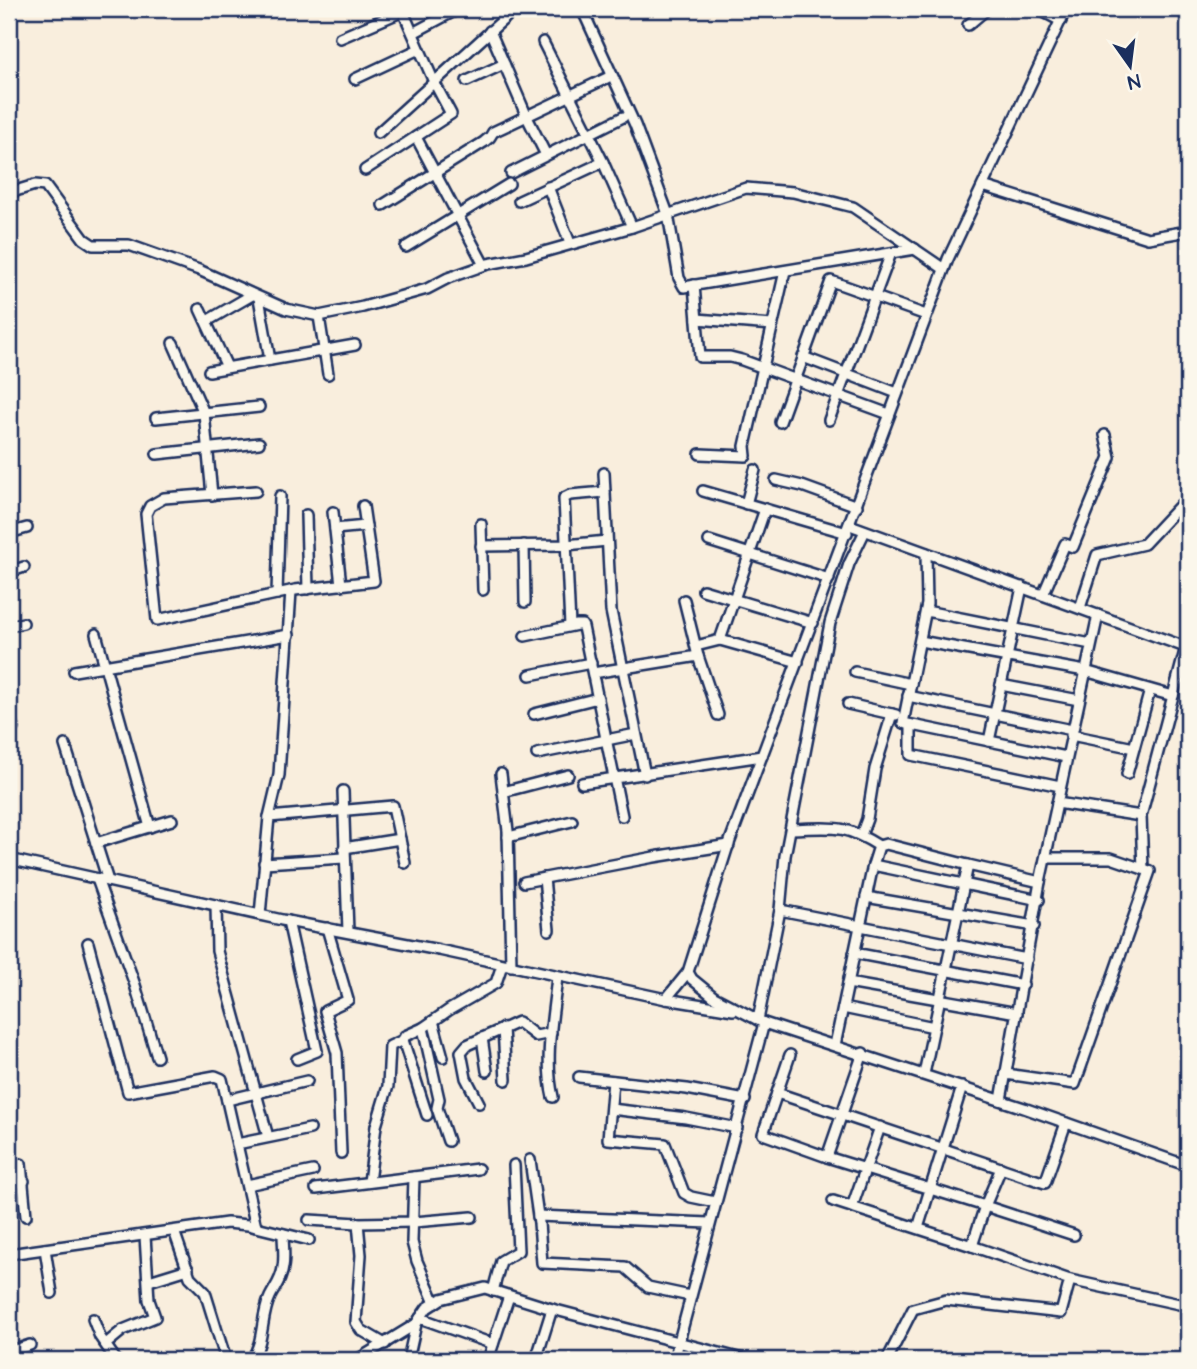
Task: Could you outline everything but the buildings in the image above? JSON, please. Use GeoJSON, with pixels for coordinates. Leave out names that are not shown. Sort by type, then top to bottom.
{"type":"FeatureCollection","features":[{"type":"Feature","properties":{"kind":"street"},"geometry":{"type":"LineString","coordinates":[[412,33],[458,9]]}},
{"type":"Feature","properties":{"kind":"street"},"geometry":{"type":"LineString","coordinates":[[499,9],[504,19]]}},
{"type":"Feature","properties":{"kind":"street"},"geometry":{"type":"LineString","coordinates":[[378,133],[515,9]]}},
{"type":"Feature","properties":{"kind":"street"},"geometry":{"type":"LineString","coordinates":[[582,9],[635,125],[668,214],[684,287],[915,249]]}},
{"type":"Feature","properties":{"kind":"street"},"geometry":{"type":"LineString","coordinates":[[968,25],[987,9]]}},
{"type":"Feature","properties":{"kind":"street"},"geometry":{"type":"LineString","coordinates":[[1038,9],[1061,21]]}},
{"type":"Feature","properties":{"kind":"street"},"geometry":{"type":"LineString","coordinates":[[666,999],[688,972],[729,845],[944,269],[1066,9]]}},
{"type":"Feature","properties":{"kind":"street"},"geometry":{"type":"LineString","coordinates":[[1186,9],[1188,19]]}},
{"type":"Feature","properties":{"kind":"street"},"geometry":{"type":"LineString","coordinates":[[340,38],[403,10],[451,114],[365,170]]}},
{"type":"Feature","properties":{"kind":"street"},"geometry":{"type":"LineString","coordinates":[[491,31],[546,155]]}},
{"type":"Feature","properties":{"kind":"street"},"geometry":{"type":"LineString","coordinates":[[543,43],[603,162],[632,227]]}},
{"type":"Feature","properties":{"kind":"street"},"geometry":{"type":"LineString","coordinates":[[355,79],[419,49]]}},
{"type":"Feature","properties":{"kind":"street"},"geometry":{"type":"LineString","coordinates":[[467,82],[505,64]]}},
{"type":"Feature","properties":{"kind":"street"},"geometry":{"type":"LineString","coordinates":[[383,205],[484,142],[493,132],[607,78]]}},
{"type":"Feature","properties":{"kind":"street"},"geometry":{"type":"LineString","coordinates":[[407,247],[546,155],[623,117]]}},
{"type":"Feature","properties":{"kind":"street"},"geometry":{"type":"LineString","coordinates":[[416,137],[484,265]]}},
{"type":"Feature","properties":{"kind":"street"},"geometry":{"type":"LineString","coordinates":[[519,201],[603,162]]}},
{"type":"Feature","properties":{"kind":"street"},"geometry":{"type":"LineString","coordinates":[[9,193],[36,185],[45,186],[84,239],[93,245],[129,245],[199,270],[286,309],[319,316],[350,311],[426,289],[484,265],[526,257],[632,227],[746,188],[793,192],[853,207],[944,269]]}},
{"type":"Feature","properties":{"kind":"street"},"geometry":{"type":"LineString","coordinates":[[983,186],[1148,238],[1188,231]]}},
{"type":"Feature","properties":{"kind":"street"},"geometry":{"type":"LineString","coordinates":[[548,187],[570,243]]}},
{"type":"Feature","properties":{"kind":"street"},"geometry":{"type":"LineString","coordinates":[[829,420],[891,253]]}},
{"type":"Feature","properties":{"kind":"street"},"geometry":{"type":"LineString","coordinates":[[700,454],[746,456],[745,446],[761,368],[785,271]]}},
{"type":"Feature","properties":{"kind":"street"},"geometry":{"type":"LineString","coordinates":[[780,422],[831,281],[926,315]]}},
{"type":"Feature","properties":{"kind":"street"},"geometry":{"type":"LineString","coordinates":[[694,285],[700,357],[730,357],[889,414]]}},
{"type":"Feature","properties":{"kind":"street"},"geometry":{"type":"LineString","coordinates":[[207,321],[256,296]]}},
{"type":"Feature","properties":{"kind":"street"},"geometry":{"type":"LineString","coordinates":[[256,296],[271,360]]}},
{"type":"Feature","properties":{"kind":"street"},"geometry":{"type":"LineString","coordinates":[[200,309],[228,367]]}},
{"type":"Feature","properties":{"kind":"street"},"geometry":{"type":"LineString","coordinates":[[319,316],[328,374]]}},
{"type":"Feature","properties":{"kind":"street"},"geometry":{"type":"LineString","coordinates":[[697,319],[772,325]]}},
{"type":"Feature","properties":{"kind":"street"},"geometry":{"type":"LineString","coordinates":[[173,343],[204,414],[212,495]]}},
{"type":"Feature","properties":{"kind":"street"},"geometry":{"type":"LineString","coordinates":[[209,370],[355,345]]}},
{"type":"Feature","properties":{"kind":"street"},"geometry":{"type":"LineString","coordinates":[[803,357],[897,393]]}},
{"type":"Feature","properties":{"kind":"street"},"geometry":{"type":"LineString","coordinates":[[156,418],[259,407]]}},
{"type":"Feature","properties":{"kind":"street"},"geometry":{"type":"LineString","coordinates":[[1044,595],[1065,544],[1073,547],[1110,457],[1105,435]]}},
{"type":"Feature","properties":{"kind":"street"},"geometry":{"type":"LineString","coordinates":[[157,454],[258,443]]}},
{"type":"Feature","properties":{"kind":"street"},"geometry":{"type":"LineString","coordinates":[[747,504],[755,470]]}},
{"type":"Feature","properties":{"kind":"street"},"geometry":{"type":"LineString","coordinates":[[604,473],[611,611],[645,775]]}},
{"type":"Feature","properties":{"kind":"street"},"geometry":{"type":"LineString","coordinates":[[776,480],[802,486],[857,506]]}},
{"type":"Feature","properties":{"kind":"street"},"geometry":{"type":"LineString","coordinates":[[256,491],[164,498],[148,510],[146,514],[157,620],[291,591],[374,581],[363,506]]}},
{"type":"Feature","properties":{"kind":"street"},"geometry":{"type":"LineString","coordinates":[[703,491],[765,509],[865,531],[1187,648],[1141,816],[1143,869]]}},
{"type":"Feature","properties":{"kind":"street"},"geometry":{"type":"LineString","coordinates":[[570,626],[564,498],[605,492]]}},
{"type":"Feature","properties":{"kind":"street"},"geometry":{"type":"LineString","coordinates":[[277,594],[280,496]]}},
{"type":"Feature","properties":{"kind":"street"},"geometry":{"type":"LineString","coordinates":[[1080,608],[1097,555],[1144,544],[1188,497]]}},
{"type":"Feature","properties":{"kind":"street"},"geometry":{"type":"LineString","coordinates":[[720,640],[765,509]]}},
{"type":"Feature","properties":{"kind":"street"},"geometry":{"type":"LineString","coordinates":[[333,512],[341,585]]}},
{"type":"Feature","properties":{"kind":"street"},"geometry":{"type":"LineString","coordinates":[[306,515],[308,589]]}},
{"type":"Feature","properties":{"kind":"street"},"geometry":{"type":"LineString","coordinates":[[481,524],[482,590]]}},
{"type":"Feature","properties":{"kind":"street"},"geometry":{"type":"LineString","coordinates":[[335,529],[366,526]]}},
{"type":"Feature","properties":{"kind":"street"},"geometry":{"type":"LineString","coordinates":[[9,533],[27,528]]}},
{"type":"Feature","properties":{"kind":"street"},"geometry":{"type":"LineString","coordinates":[[674,1360],[709,1223],[745,1100],[780,910],[780,890],[790,829],[830,623],[849,564],[865,531]]}},
{"type":"Feature","properties":{"kind":"street"},"geometry":{"type":"LineString","coordinates":[[481,546],[566,545],[607,541]]}},
{"type":"Feature","properties":{"kind":"street"},"geometry":{"type":"LineString","coordinates":[[709,541],[829,579]]}},
{"type":"Feature","properties":{"kind":"street"},"geometry":{"type":"LineString","coordinates":[[524,545],[525,602]]}},
{"type":"Feature","properties":{"kind":"street"},"geometry":{"type":"LineString","coordinates":[[926,553],[926,611],[903,723],[1066,757]]}},
{"type":"Feature","properties":{"kind":"street"},"geometry":{"type":"LineString","coordinates":[[9,572],[24,567]]}},
{"type":"Feature","properties":{"kind":"street"},"geometry":{"type":"LineString","coordinates":[[989,741],[1022,587]]}},
{"type":"Feature","properties":{"kind":"street"},"geometry":{"type":"LineString","coordinates":[[704,590],[813,623]]}},
{"type":"Feature","properties":{"kind":"street"},"geometry":{"type":"LineString","coordinates":[[260,915],[269,817],[279,775],[291,591]]}},
{"type":"Feature","properties":{"kind":"street"},"geometry":{"type":"LineString","coordinates":[[684,600],[718,715]]}},
{"type":"Feature","properties":{"kind":"street"},"geometry":{"type":"LineString","coordinates":[[926,611],[1091,644]]}},
{"type":"Feature","properties":{"kind":"street"},"geometry":{"type":"LineString","coordinates":[[1001,1100],[1039,900],[1040,882],[1098,615]]}},
{"type":"Feature","properties":{"kind":"street"},"geometry":{"type":"LineString","coordinates":[[9,626],[23,623]]}},
{"type":"Feature","properties":{"kind":"street"},"geometry":{"type":"LineString","coordinates":[[526,636],[582,625],[622,816]]}},
{"type":"Feature","properties":{"kind":"street"},"geometry":{"type":"LineString","coordinates":[[96,634],[150,827]]}},
{"type":"Feature","properties":{"kind":"street"},"geometry":{"type":"LineString","coordinates":[[74,671],[289,635]]}},
{"type":"Feature","properties":{"kind":"street"},"geometry":{"type":"LineString","coordinates":[[530,675],[621,667],[697,651],[720,640],[798,662]]}},
{"type":"Feature","properties":{"kind":"street"},"geometry":{"type":"LineString","coordinates":[[920,640],[1085,671],[1173,696]]}},
{"type":"Feature","properties":{"kind":"street"},"geometry":{"type":"LineString","coordinates":[[855,672],[911,684]]}},
{"type":"Feature","properties":{"kind":"street"},"geometry":{"type":"LineString","coordinates":[[1001,685],[1079,700]]}},
{"type":"Feature","properties":{"kind":"street"},"geometry":{"type":"LineString","coordinates":[[1127,774],[1150,690]]}},
{"type":"Feature","properties":{"kind":"street"},"geometry":{"type":"LineString","coordinates":[[908,696],[995,713],[1134,748]]}},
{"type":"Feature","properties":{"kind":"street"},"geometry":{"type":"LineString","coordinates":[[534,714],[598,698]]}},
{"type":"Feature","properties":{"kind":"street"},"geometry":{"type":"LineString","coordinates":[[848,704],[904,717]]}},
{"type":"Feature","properties":{"kind":"street"},"geometry":{"type":"LineString","coordinates":[[9,714],[13,728],[9,729]]}},
{"type":"Feature","properties":{"kind":"street"},"geometry":{"type":"LineString","coordinates":[[861,835],[867,818],[875,769],[892,714]]}},
{"type":"Feature","properties":{"kind":"street"},"geometry":{"type":"LineString","coordinates":[[911,725],[911,755],[1060,786]]}},
{"type":"Feature","properties":{"kind":"street"},"geometry":{"type":"LineString","coordinates":[[537,754],[636,734]]}},
{"type":"Feature","properties":{"kind":"street"},"geometry":{"type":"LineString","coordinates":[[65,745],[108,881]]}},
{"type":"Feature","properties":{"kind":"street"},"geometry":{"type":"LineString","coordinates":[[582,783],[762,756]]}},
{"type":"Feature","properties":{"kind":"street"},"geometry":{"type":"LineString","coordinates":[[369,1182],[376,1126],[388,1086],[390,1046],[496,983],[507,966],[508,837],[501,774]]}},
{"type":"Feature","properties":{"kind":"street"},"geometry":{"type":"LineString","coordinates":[[503,792],[568,775]]}},
{"type":"Feature","properties":{"kind":"street"},"geometry":{"type":"LineString","coordinates":[[343,791],[348,932]]}},
{"type":"Feature","properties":{"kind":"street"},"geometry":{"type":"LineString","coordinates":[[1057,803],[1141,816]]}},
{"type":"Feature","properties":{"kind":"street"},"geometry":{"type":"LineString","coordinates":[[269,817],[393,806],[405,863]]}},
{"type":"Feature","properties":{"kind":"street"},"geometry":{"type":"LineString","coordinates":[[96,843],[172,820]]}},
{"type":"Feature","properties":{"kind":"street"},"geometry":{"type":"LineString","coordinates":[[508,837],[572,821]]}},
{"type":"Feature","properties":{"kind":"street"},"geometry":{"type":"LineString","coordinates":[[790,829],[836,827],[861,835],[879,846],[886,844],[1040,882]]}},
{"type":"Feature","properties":{"kind":"street"},"geometry":{"type":"LineString","coordinates":[[264,863],[344,853],[400,839]]}},
{"type":"Feature","properties":{"kind":"street"},"geometry":{"type":"LineString","coordinates":[[524,882],[729,845]]}},
{"type":"Feature","properties":{"kind":"street"},"geometry":{"type":"LineString","coordinates":[[835,1045],[879,846]]}},
{"type":"Feature","properties":{"kind":"street"},"geometry":{"type":"LineString","coordinates":[[1006,1074],[1075,1084],[1150,871],[1111,858],[1046,858]]}},
{"type":"Feature","properties":{"kind":"street"},"geometry":{"type":"LineString","coordinates":[[9,859],[557,977],[740,1011]]}},
{"type":"Feature","properties":{"kind":"street"},"geometry":{"type":"LineString","coordinates":[[923,1074],[968,865]]}},
{"type":"Feature","properties":{"kind":"street"},"geometry":{"type":"LineString","coordinates":[[873,866],[1039,900]]}},
{"type":"Feature","properties":{"kind":"street"},"geometry":{"type":"LineString","coordinates":[[544,878],[549,930]]}},
{"type":"Feature","properties":{"kind":"street"},"geometry":{"type":"LineString","coordinates":[[97,879],[135,985],[157,1057]]}},
{"type":"Feature","properties":{"kind":"street"},"geometry":{"type":"LineString","coordinates":[[866,897],[1034,926]]}},
{"type":"Feature","properties":{"kind":"street"},"geometry":{"type":"LineString","coordinates":[[216,905],[217,951],[268,1137]]}},
{"type":"Feature","properties":{"kind":"street"},"geometry":{"type":"LineString","coordinates":[[780,910],[1027,959]]}},
{"type":"Feature","properties":{"kind":"street"},"geometry":{"type":"LineString","coordinates":[[288,921],[317,1051],[297,1059]]}},
{"type":"Feature","properties":{"kind":"street"},"geometry":{"type":"LineString","coordinates":[[327,928],[348,1000],[325,1010],[337,1053],[341,1153]]}},
{"type":"Feature","properties":{"kind":"street"},"geometry":{"type":"LineString","coordinates":[[88,943],[128,1092],[215,1076],[222,1079],[256,1227]]}},
{"type":"Feature","properties":{"kind":"street"},"geometry":{"type":"LineString","coordinates":[[854,953],[1023,985]]}},
{"type":"Feature","properties":{"kind":"street"},"geometry":{"type":"LineString","coordinates":[[688,972],[692,979],[714,997],[761,1022],[863,1053],[1188,1166]]}},
{"type":"Feature","properties":{"kind":"street"},"geometry":{"type":"LineString","coordinates":[[552,1097],[549,1065],[557,977]]}},
{"type":"Feature","properties":{"kind":"street"},"geometry":{"type":"LineString","coordinates":[[848,982],[1017,1013]]}},
{"type":"Feature","properties":{"kind":"street"},"geometry":{"type":"LineString","coordinates":[[843,1008],[934,1027]]}},
{"type":"Feature","properties":{"kind":"street"},"geometry":{"type":"LineString","coordinates":[[433,1021],[443,1057]]}},
{"type":"Feature","properties":{"kind":"street"},"geometry":{"type":"LineString","coordinates":[[479,1104],[466,1078],[461,1052],[467,1045],[518,1022],[536,1036],[551,1033]]}},
{"type":"Feature","properties":{"kind":"street"},"geometry":{"type":"LineString","coordinates":[[424,1027],[439,1099],[437,1106],[448,1141]]}},
{"type":"Feature","properties":{"kind":"street"},"geometry":{"type":"LineString","coordinates":[[503,1028],[506,1080]]}},
{"type":"Feature","properties":{"kind":"street"},"geometry":{"type":"LineString","coordinates":[[482,1038],[487,1071]]}},
{"type":"Feature","properties":{"kind":"street"},"geometry":{"type":"LineString","coordinates":[[403,1040],[426,1115]]}},
{"type":"Feature","properties":{"kind":"street"},"geometry":{"type":"LineString","coordinates":[[827,1157],[863,1053]]}},
{"type":"Feature","properties":{"kind":"street"},"geometry":{"type":"LineString","coordinates":[[790,1055],[763,1134],[827,1157],[1074,1235]]}},
{"type":"Feature","properties":{"kind":"street"},"geometry":{"type":"LineString","coordinates":[[579,1077],[687,1089],[745,1100]]}},
{"type":"Feature","properties":{"kind":"street"},"geometry":{"type":"LineString","coordinates":[[227,1100],[307,1081]]}},
{"type":"Feature","properties":{"kind":"street"},"geometry":{"type":"LineString","coordinates":[[613,1081],[607,1137],[609,1141],[665,1144],[684,1193],[715,1202]]}},
{"type":"Feature","properties":{"kind":"street"},"geometry":{"type":"LineString","coordinates":[[918,1228],[962,1087]]}},
{"type":"Feature","properties":{"kind":"street"},"geometry":{"type":"LineString","coordinates":[[777,1093],[1045,1183],[1066,1123]]}},
{"type":"Feature","properties":{"kind":"street"},"geometry":{"type":"LineString","coordinates":[[611,1109],[687,1118],[737,1128]]}},
{"type":"Feature","properties":{"kind":"street"},"geometry":{"type":"LineString","coordinates":[[852,1207],[880,1128]]}},
{"type":"Feature","properties":{"kind":"street"},"geometry":{"type":"LineString","coordinates":[[237,1144],[310,1129]]}},
{"type":"Feature","properties":{"kind":"street"},"geometry":{"type":"LineString","coordinates":[[530,1160],[542,1263],[625,1267],[648,1287],[690,1296]]}},
{"type":"Feature","properties":{"kind":"street"},"geometry":{"type":"LineString","coordinates":[[21,1164],[26,1216]]}},
{"type":"Feature","properties":{"kind":"street"},"geometry":{"type":"LineString","coordinates":[[494,1291],[500,1261],[518,1251],[514,1165]]}},
{"type":"Feature","properties":{"kind":"street"},"geometry":{"type":"LineString","coordinates":[[316,1189],[478,1168]]}},
{"type":"Feature","properties":{"kind":"street"},"geometry":{"type":"LineString","coordinates":[[972,1246],[1001,1168]]}},
{"type":"Feature","properties":{"kind":"street"},"geometry":{"type":"LineString","coordinates":[[247,1185],[313,1171]]}},
{"type":"Feature","properties":{"kind":"street"},"geometry":{"type":"LineString","coordinates":[[414,1177],[412,1242],[435,1303]]}},
{"type":"Feature","properties":{"kind":"street"},"geometry":{"type":"LineString","coordinates":[[9,1185],[24,1181]]}},
{"type":"Feature","properties":{"kind":"street"},"geometry":{"type":"LineString","coordinates":[[833,1201],[1070,1280],[1188,1306]]}},
{"type":"Feature","properties":{"kind":"street"},"geometry":{"type":"LineString","coordinates":[[538,1216],[709,1223]]}},
{"type":"Feature","properties":{"kind":"street"},"geometry":{"type":"LineString","coordinates":[[309,1220],[414,1222],[472,1217]]}},
{"type":"Feature","properties":{"kind":"street"},"geometry":{"type":"LineString","coordinates":[[9,1254],[227,1223],[309,1240]]}},
{"type":"Feature","properties":{"kind":"street"},"geometry":{"type":"LineString","coordinates":[[358,1223],[361,1255],[356,1322],[361,1330],[385,1344]]}},
{"type":"Feature","properties":{"kind":"street"},"geometry":{"type":"LineString","coordinates":[[174,1231],[190,1277],[205,1292],[226,1360]]}},
{"type":"Feature","properties":{"kind":"street"},"geometry":{"type":"LineString","coordinates":[[251,1360],[260,1347],[261,1326],[283,1267],[283,1234]]}},
{"type":"Feature","properties":{"kind":"street"},"geometry":{"type":"LineString","coordinates":[[106,1344],[123,1330],[155,1317],[149,1300],[145,1236]]}},
{"type":"Feature","properties":{"kind":"street"},"geometry":{"type":"LineString","coordinates":[[45,1250],[52,1293]]}},
{"type":"Feature","properties":{"kind":"street"},"geometry":{"type":"LineString","coordinates":[[149,1281],[188,1269]]}},
{"type":"Feature","properties":{"kind":"street"},"geometry":{"type":"LineString","coordinates":[[887,1360],[913,1309],[946,1300],[1061,1314],[1070,1280]]}},
{"type":"Feature","properties":{"kind":"street"},"geometry":{"type":"LineString","coordinates":[[408,1360],[418,1321],[427,1308],[465,1291],[485,1288],[552,1309],[746,1360]]}},
{"type":"Feature","properties":{"kind":"street"},"geometry":{"type":"LineString","coordinates":[[488,1360],[509,1296]]}},
{"type":"Feature","properties":{"kind":"street"},"geometry":{"type":"LineString","coordinates":[[536,1360],[552,1309]]}},
{"type":"Feature","properties":{"kind":"street"},"geometry":{"type":"LineString","coordinates":[[93,1319],[100,1337],[116,1360]]}},
{"type":"Feature","properties":{"kind":"street"},"geometry":{"type":"LineString","coordinates":[[357,1360],[418,1321]]}},
{"type":"Feature","properties":{"kind":"street"},"geometry":{"type":"LineString","coordinates":[[418,1321],[493,1344]]}},
{"type":"Feature","properties":{"kind":"street"},"geometry":{"type":"LineString","coordinates":[[9,1352],[30,1345]]}}]}
